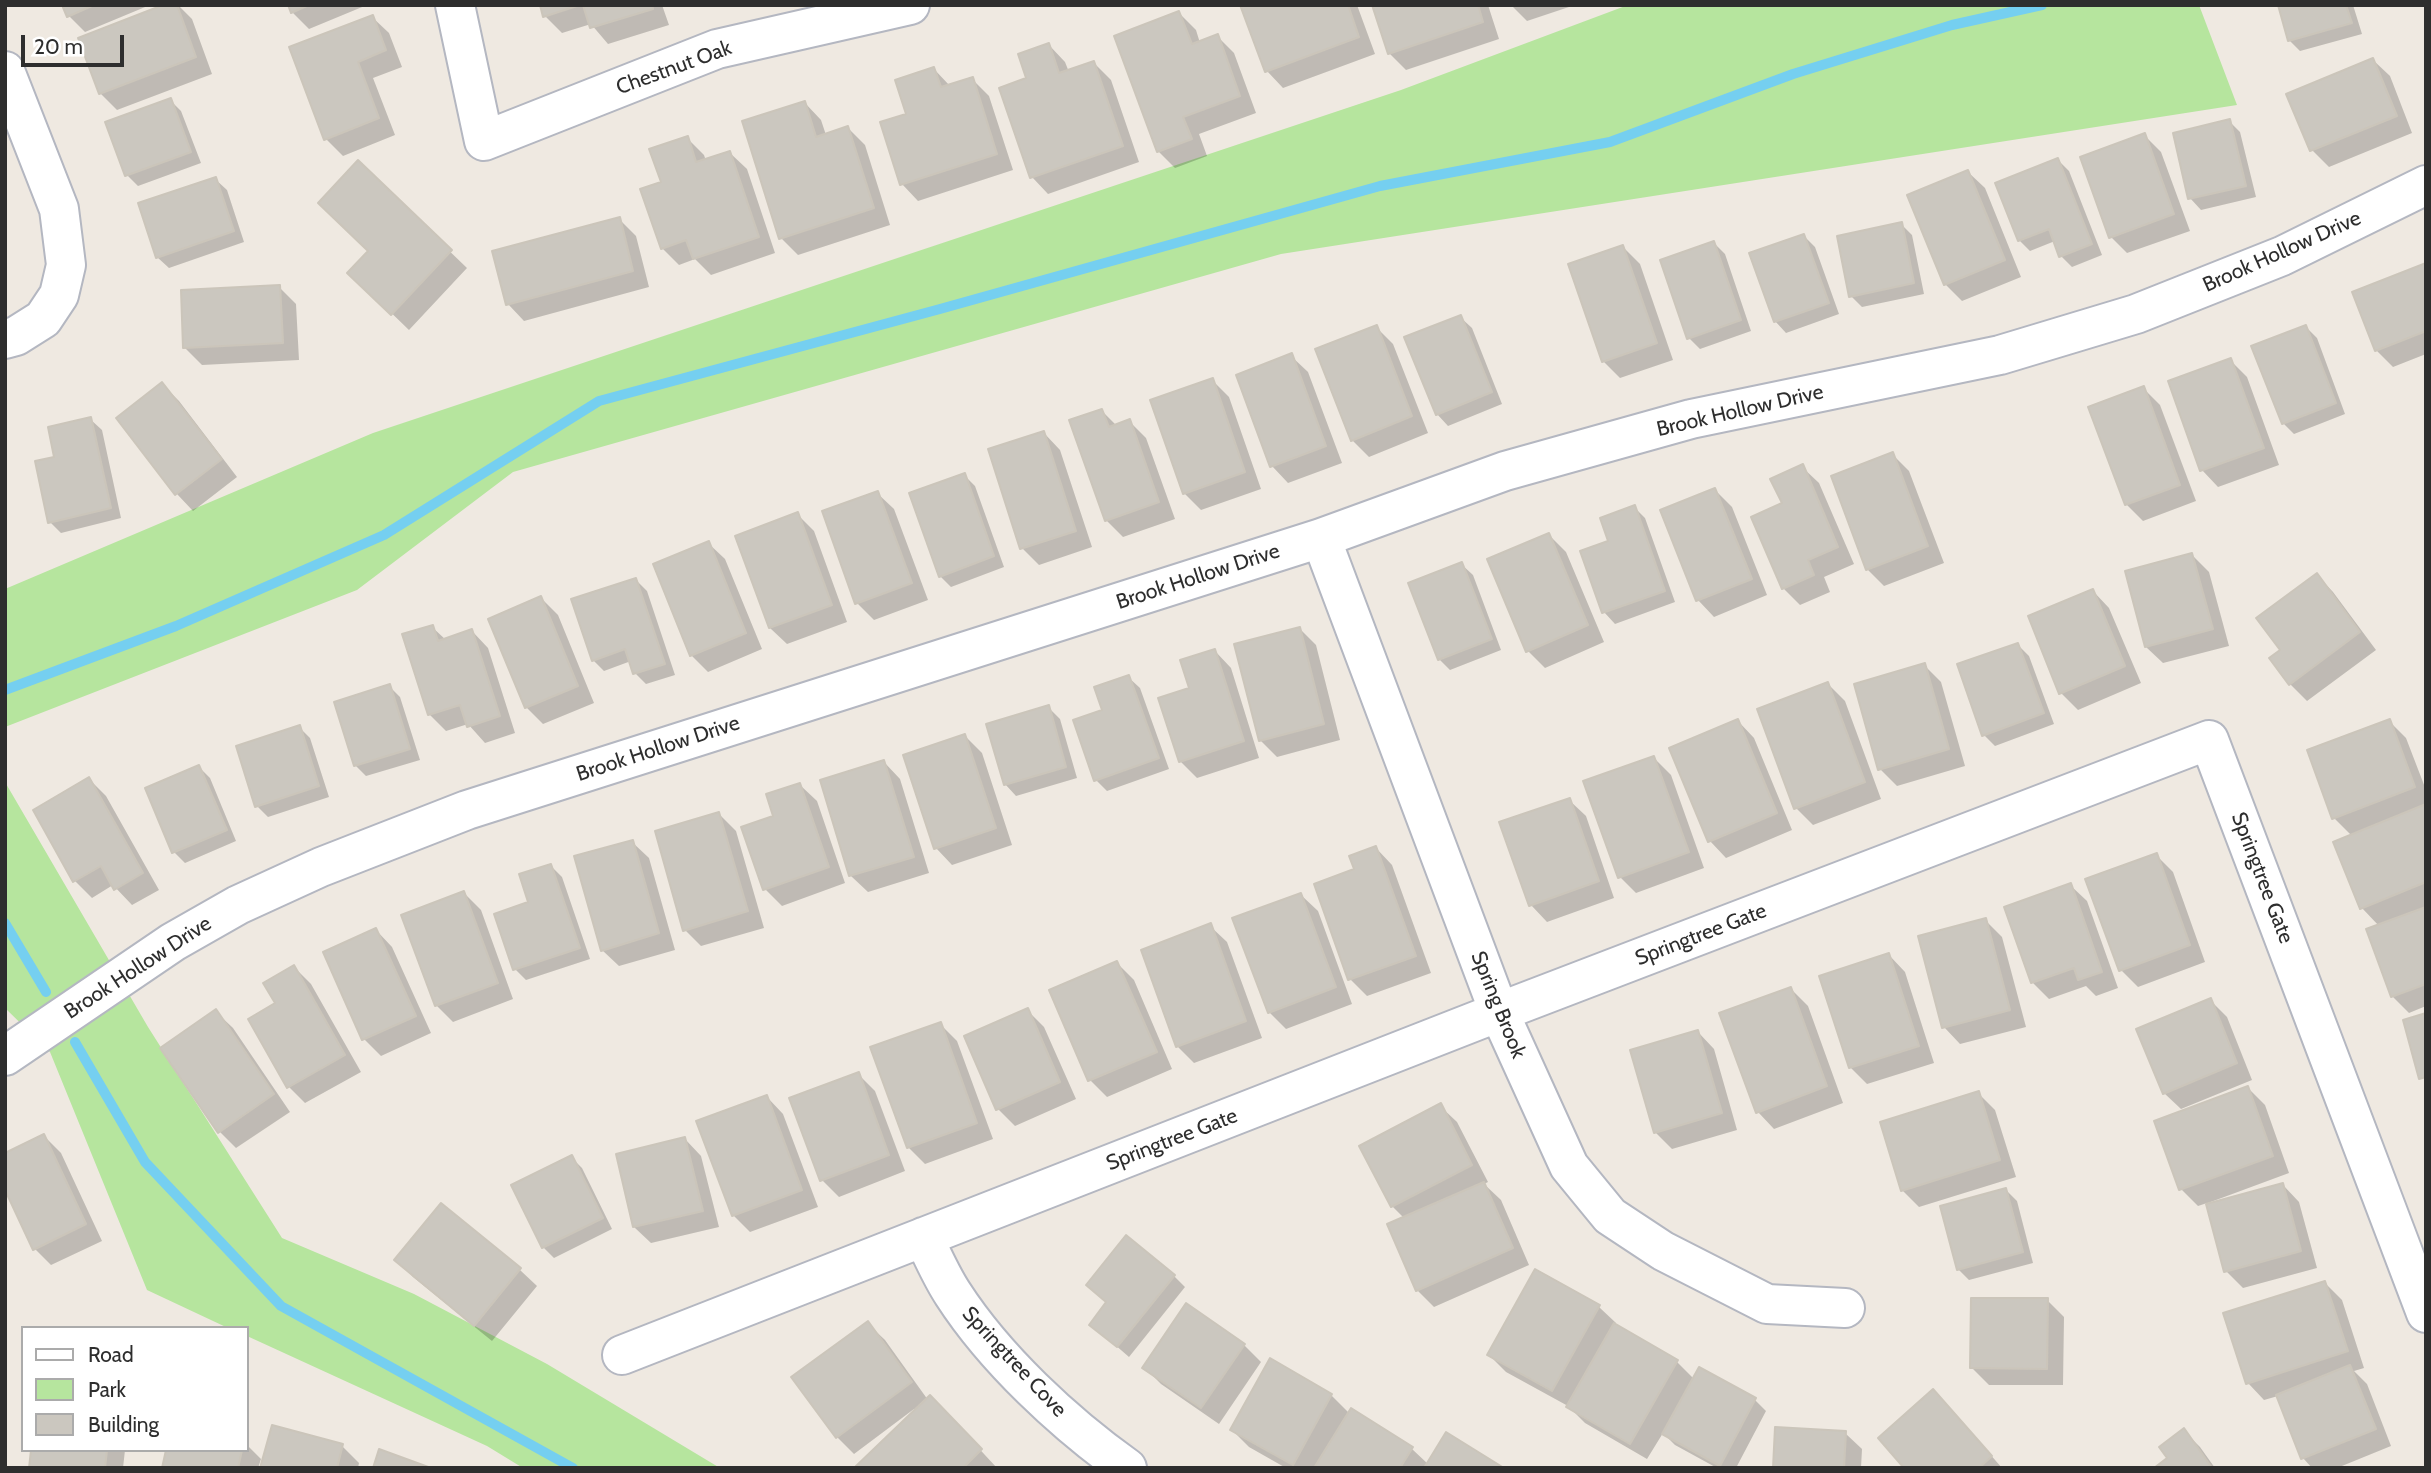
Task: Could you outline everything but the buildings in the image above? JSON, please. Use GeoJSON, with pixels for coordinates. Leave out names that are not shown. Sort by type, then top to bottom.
{"type":"FeatureCollection","features":[{"type":"Feature","properties":{"kind":"street","name":"Chestnut Oak"},"geometry":{"type":"LineString","coordinates":[[455,5],[484,141],[717,49],[910,5]]}},
{"type":"Feature","properties":{"kind":"street"},"geometry":{"type":"LineString","coordinates":[[5,71],[59,209],[66,265],[59,295],[43,319],[16,336],[5,339]]}},
{"type":"Feature","properties":{"kind":"street","name":"Brook Hollow Drive"},"geometry":{"type":"LineString","coordinates":[[5,1056],[173,942],[238,905],[321,867],[467,810],[1321,538],[1505,471],[1691,419],[2000,355],[2136,314],[2282,256],[2426,185]]}},
{"type":"Feature","properties":{"kind":"street","name":"Spring Brook"},"geometry":{"type":"LineString","coordinates":[[1321,538],[1499,1013],[1569,1167],[1610,1216],[1662,1251],[1766,1304],[1845,1308]]}},
{"type":"Feature","properties":{"kind":"street","name":"Springtree Gate"},"geometry":{"type":"LineString","coordinates":[[622,1355],[1499,1013],[2210,740],[2426,1313]]}},
{"type":"Feature","properties":{"kind":"street","name":"Springtree Cove"},"geometry":{"type":"LineString","coordinates":[[923,1237],[952,1293],[978,1330],[1014,1369],[1087,1439],[1127,1468]]}},
{"type":"Feature","properties":{"kind":"green space"},"geometry":{"type":"Polygon","coordinates":[[[1628,5],[2199,5],[2237,105],[1281,254],[513,472],[357,590],[5,727],[5,589],[373,433],[1401,90],[1628,5]]]}},
{"type":"Feature","properties":{"kind":"green space"},"geometry":{"type":"Polygon","coordinates":[[[5,782],[148,1027],[282,1238],[414,1294],[547,1364],[720,1468],[523,1468],[487,1446],[248,1336],[248,1326],[224,1326],[147,1290],[50,1052],[5,1008],[5,782]]]}},
{"type":"Feature","properties":{"kind":"waterway"},"geometry":{"type":"LineString","coordinates":[[5,690],[176,626],[384,535],[599,401],[1380,186],[1610,142],[1793,74],[1952,25],[2042,5]]}},
{"type":"Feature","properties":{"kind":"waterway"},"geometry":{"type":"LineString","coordinates":[[5,923],[46,992]]}},
{"type":"Feature","properties":{"kind":"waterway"},"geometry":{"type":"LineString","coordinates":[[75,1042],[145,1162],[281,1306],[573,1468]]}}]}
